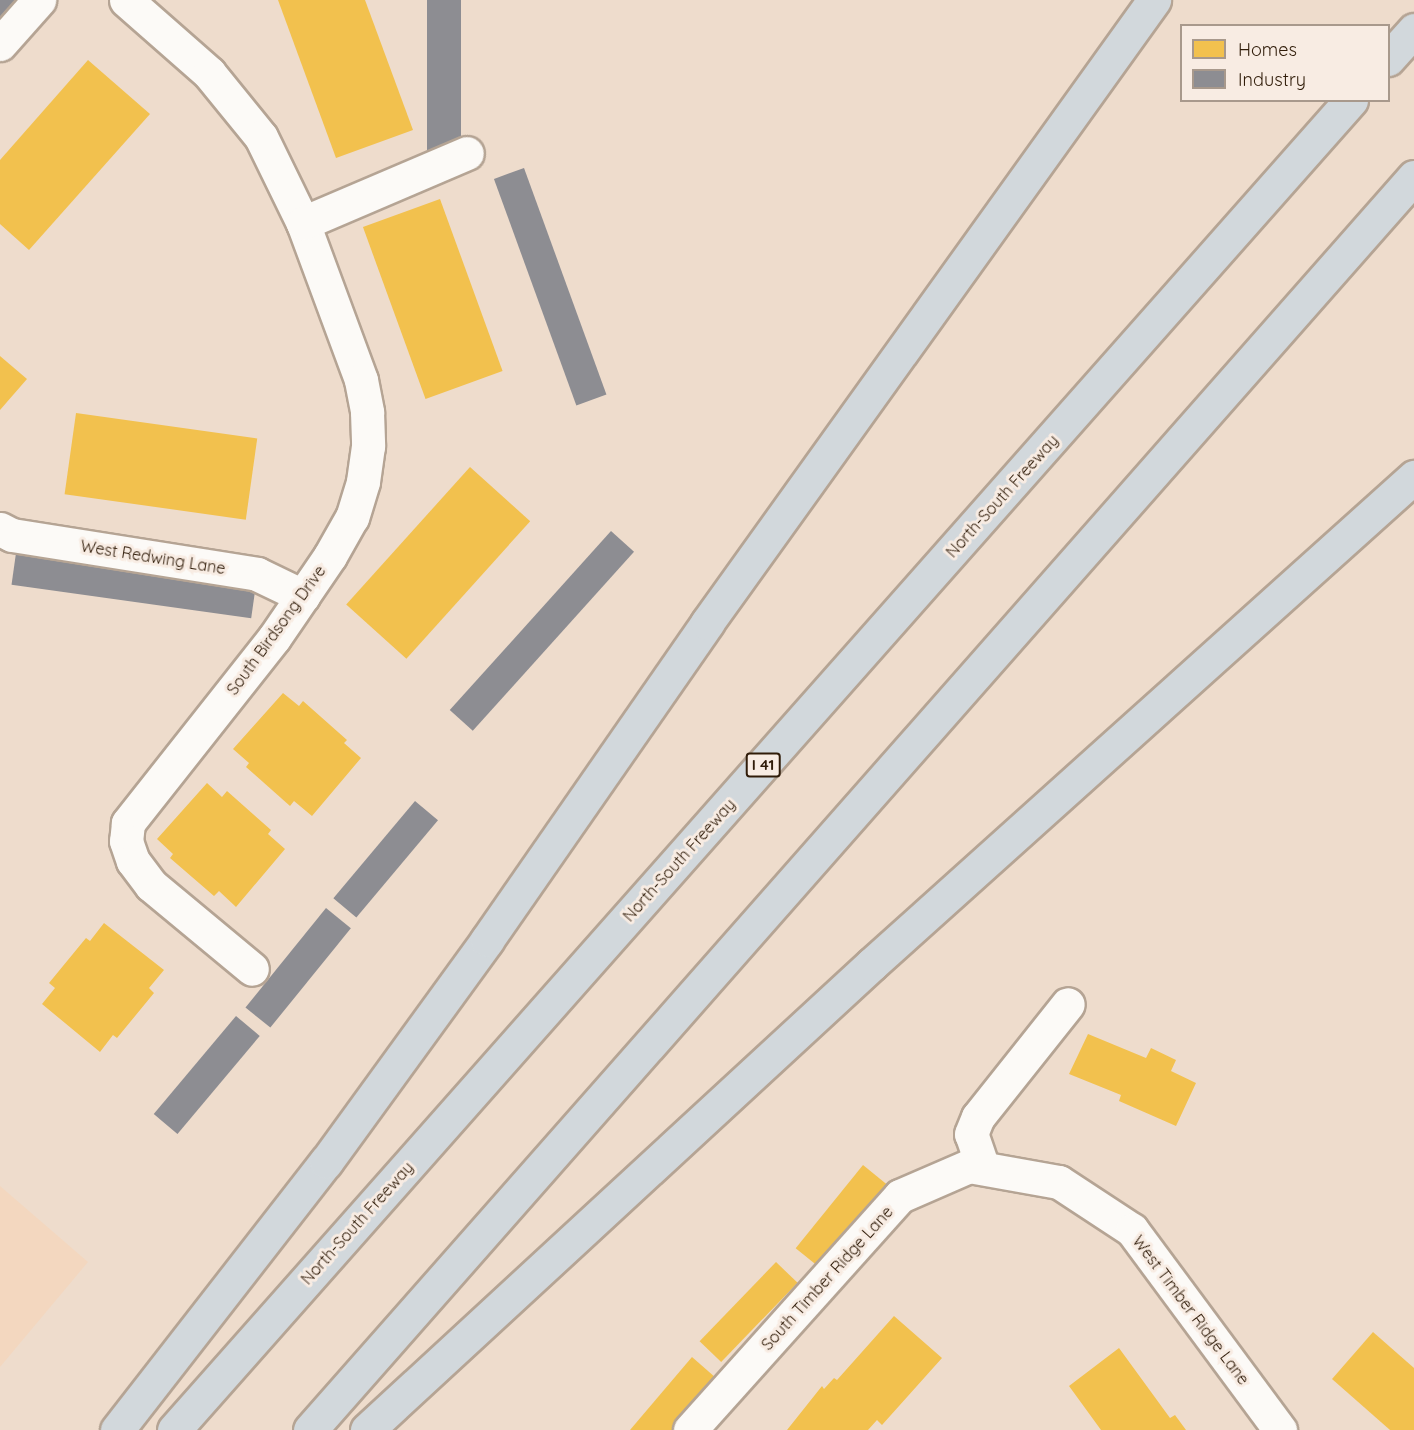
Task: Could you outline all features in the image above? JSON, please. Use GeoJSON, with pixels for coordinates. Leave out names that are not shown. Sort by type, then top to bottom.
{"type":"FeatureCollection","features":[{"type":"Feature","properties":{"kind":"highway"},"geometry":{"type":"LineString","coordinates":[[117,1430],[326,1162],[487,940],[707,623],[1154,0]]}},
{"type":"Feature","properties":{"kind":"highway"},"geometry":{"type":"LineString","coordinates":[[1390,58],[1414,30]]}},
{"type":"Feature","properties":{"kind":"highway","name":"North-South Freeway"},"geometry":{"type":"LineString","coordinates":[[174,1430],[1350,102]]}},
{"type":"Feature","properties":{"kind":"highway"},"geometry":{"type":"LineString","coordinates":[[310,1430],[1414,177]]}},
{"type":"Feature","properties":{"kind":"highway"},"geometry":{"type":"LineString","coordinates":[[367,1430],[872,964],[1414,477]]}},
{"type":"Feature","properties":{"kind":"street"},"geometry":{"type":"LineString","coordinates":[[0,44],[39,0]]}},
{"type":"Feature","properties":{"kind":"street","name":"South Birdsong Drive"},"geometry":{"type":"LineString","coordinates":[[126,0],[237,104],[261,138],[303,223],[361,380],[368,446],[352,517],[303,596],[128,823],[126,841],[133,861],[151,885],[252,969]]}},
{"type":"Feature","properties":{"kind":"street"},"geometry":{"type":"LineString","coordinates":[[303,223],[468,153]]}},
{"type":"Feature","properties":{"kind":"street","name":"West Redwing Lane"},"geometry":{"type":"LineString","coordinates":[[0,529],[12,535],[257,574],[303,596]]}},
{"type":"Feature","properties":{"kind":"street"},"geometry":{"type":"LineString","coordinates":[[983,1168],[972,1134],[978,1117],[1068,1005]]}},
{"type":"Feature","properties":{"kind":"street","name":"South Timber Ridge Lane"},"geometry":{"type":"LineString","coordinates":[[690,1430],[900,1196],[969,1166],[1059,1182]]}},
{"type":"Feature","properties":{"kind":"street","name":"West Timber Ridge Lane"},"geometry":{"type":"LineString","coordinates":[[1059,1182],[1132,1230],[1280,1430]]}},
{"type":"Feature","properties":{"kind":"shaded area"},"geometry":{"type":"Polygon","coordinates":[[[0,1186],[88,1262],[0,1367],[0,1186]]]}},
{"type":"Feature","properties":{"kind":"building: Homes"},"geometry":{"type":"Polygon","coordinates":[[[278,0],[365,0],[413,130],[336,158],[278,0]]]}},
{"type":"Feature","properties":{"kind":"building: Homes"},"geometry":{"type":"Polygon","coordinates":[[[88,60],[150,114],[29,250],[0,224],[0,160],[88,60]]]}},
{"type":"Feature","properties":{"kind":"building: Homes"},"geometry":{"type":"Polygon","coordinates":[[[440,199],[503,371],[426,399],[363,227],[440,199]]]}},
{"type":"Feature","properties":{"kind":"building: Homes"},"geometry":{"type":"Polygon","coordinates":[[[0,356],[27,379],[0,410],[0,356]]]}},
{"type":"Feature","properties":{"kind":"building: Homes"},"geometry":{"type":"Polygon","coordinates":[[[76,413],[257,438],[246,520],[65,494],[76,413]]]}},
{"type":"Feature","properties":{"kind":"building: Homes"},"geometry":{"type":"Polygon","coordinates":[[[470,467],[530,521],[406,659],[346,604],[470,467]]]}},
{"type":"Feature","properties":{"kind":"building: Homes"},"geometry":{"type":"Polygon","coordinates":[[[283,693],[299,706],[303,701],[347,740],[344,743],[361,758],[312,816],[294,801],[290,806],[246,767],[249,763],[233,749],[283,693]]]}},
{"type":"Feature","properties":{"kind":"building: Homes"},"geometry":{"type":"Polygon","coordinates":[[[207,783],[222,797],[227,791],[271,830],[268,834],[285,849],[236,907],[219,891],[214,896],[170,858],[173,854],[157,839],[207,783]]]}},
{"type":"Feature","properties":{"kind":"building: Homes"},"geometry":{"type":"Polygon","coordinates":[[[104,923],[164,970],[149,988],[154,993],[117,1038],[113,1035],[100,1052],[42,1004],[55,988],[49,983],[86,938],[90,941],[104,923]]]}},
{"type":"Feature","properties":{"kind":"building: Homes"},"geometry":{"type":"Polygon","coordinates":[[[1088,1034],[1146,1058],[1151,1048],[1176,1060],[1171,1071],[1196,1083],[1176,1126],[1119,1101],[1121,1095],[1069,1074],[1088,1034]]]}},
{"type":"Feature","properties":{"kind":"building: Homes"},"geometry":{"type":"Polygon","coordinates":[[[863,1165],[888,1185],[821,1268],[796,1248],[863,1165]]]}},
{"type":"Feature","properties":{"kind":"building: Homes"},"geometry":{"type":"Polygon","coordinates":[[[776,1262],[798,1283],[721,1362],[700,1341],[776,1262]]]}},
{"type":"Feature","properties":{"kind":"building: Homes"},"geometry":{"type":"Polygon","coordinates":[[[894,1316],[942,1358],[882,1425],[877,1420],[868,1430],[787,1430],[822,1386],[824,1389],[834,1378],[837,1380],[894,1316]]]}},
{"type":"Feature","properties":{"kind":"building: Homes"},"geometry":{"type":"Polygon","coordinates":[[[1373,1332],[1414,1368],[1414,1430],[1390,1430],[1332,1379],[1373,1332]]]}},
{"type":"Feature","properties":{"kind":"building: Homes"},"geometry":{"type":"Polygon","coordinates":[[[1119,1348],[1170,1418],[1175,1415],[1186,1430],[1101,1430],[1069,1386],[1119,1348]]]}},
{"type":"Feature","properties":{"kind":"building: Homes"},"geometry":{"type":"Polygon","coordinates":[[[692,1357],[716,1378],[672,1430],[630,1430],[692,1357]]]}},
{"type":"Feature","properties":{"kind":"building: Industry"},"geometry":{"type":"Polygon","coordinates":[[[0,0],[18,0],[0,21],[0,0]]]}},
{"type":"Feature","properties":{"kind":"building: Industry"},"geometry":{"type":"Polygon","coordinates":[[[427,0],[461,0],[461,167],[427,167],[427,0]]]}},
{"type":"Feature","properties":{"kind":"building: Industry"},"geometry":{"type":"Polygon","coordinates":[[[524,168],[606,394],[576,405],[494,179],[524,168]]]}},
{"type":"Feature","properties":{"kind":"building: Industry"},"geometry":{"type":"Polygon","coordinates":[[[611,531],[634,552],[473,731],[450,710],[611,531]]]}},
{"type":"Feature","properties":{"kind":"building: Industry"},"geometry":{"type":"Polygon","coordinates":[[[16,553],[256,587],[251,618],[12,585],[16,553]]]}},
{"type":"Feature","properties":{"kind":"building: Industry"},"geometry":{"type":"Polygon","coordinates":[[[415,801],[438,820],[356,918],[333,898],[415,801]]]}},
{"type":"Feature","properties":{"kind":"building: Industry"},"geometry":{"type":"Polygon","coordinates":[[[326,908],[351,928],[270,1028],[245,1007],[326,908]]]}},
{"type":"Feature","properties":{"kind":"building: Industry"},"geometry":{"type":"Polygon","coordinates":[[[236,1016],[260,1036],[177,1134],[154,1114],[236,1016]]]}}]}
